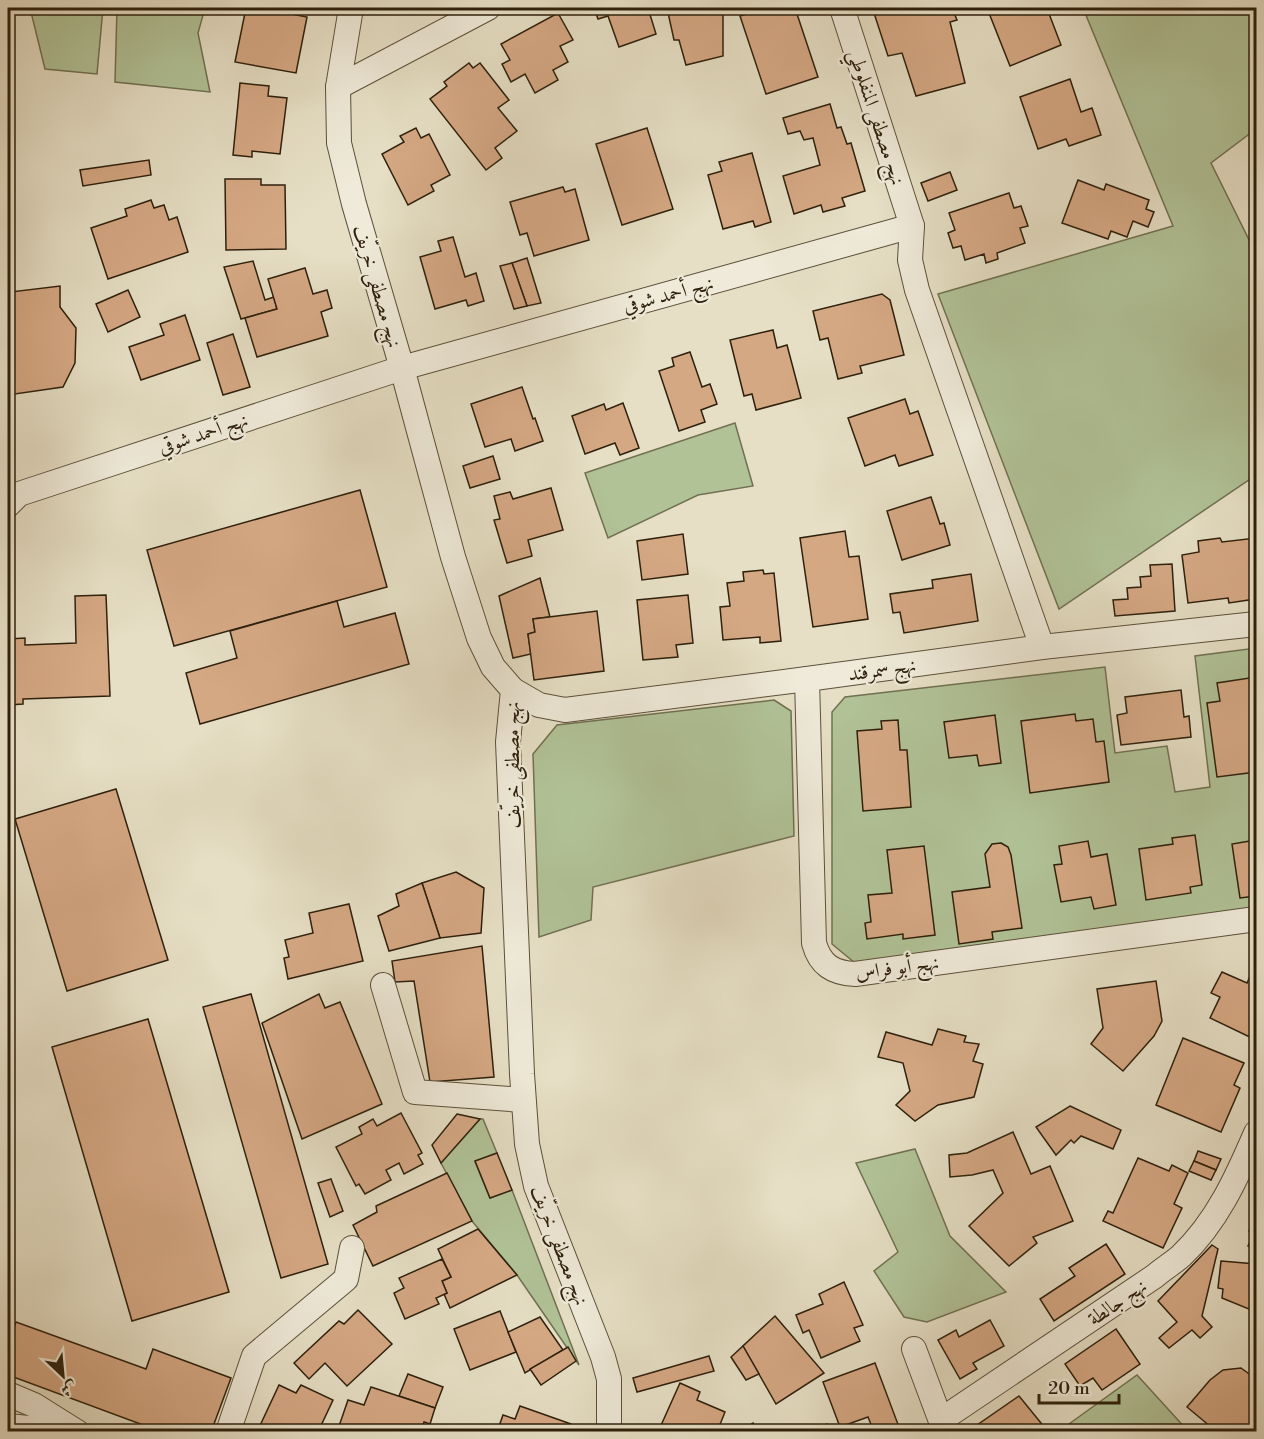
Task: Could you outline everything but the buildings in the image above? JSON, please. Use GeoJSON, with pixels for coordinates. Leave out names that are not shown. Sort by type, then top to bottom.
{"type":"FeatureCollection","features":[{"type":"Feature","properties":{"kind":"street","name":"نهج مصطفى خريّف"},"geometry":{"type":"LineString","coordinates":[[351,8],[338,87],[339,143],[453,557],[479,638],[493,667],[513,690],[508,742],[527,1144],[536,1186],[606,1368],[610,1398],[609,1431]]}},
{"type":"Feature","properties":{"kind":"street"},"geometry":{"type":"LineString","coordinates":[[338,87],[488,8]]}},
{"type":"Feature","properties":{"kind":"street","name":"نهج مصطفى المنفلوطي"},"geometry":{"type":"LineString","coordinates":[[842,8],[912,226]]}},
{"type":"Feature","properties":{"kind":"street"},"geometry":{"type":"LineString","coordinates":[[912,226],[910,260],[917,290],[1042,647]]}},
{"type":"Feature","properties":{"kind":"street","name":"نهج أحمد شوقي"},"geometry":{"type":"LineString","coordinates":[[12,498],[402,368],[912,226]]}},
{"type":"Feature","properties":{"kind":"street","name":"نهج سمرقند"},"geometry":{"type":"LineString","coordinates":[[513,690],[539,705],[565,710],[1042,647],[1257,624]]}},
{"type":"Feature","properties":{"kind":"street","name":"نهج أبو فراس"},"geometry":{"type":"LineString","coordinates":[[807,679],[814,943],[822,961],[841,974],[1257,919]]}},
{"type":"Feature","properties":{"kind":"street"},"geometry":{"type":"LineString","coordinates":[[382,985],[415,1092],[524,1100]]}},
{"type":"Feature","properties":{"kind":"street","name":"نهج جالطة"},"geometry":{"type":"LineString","coordinates":[[943,1426],[1181,1256],[1214,1217],[1233,1186],[1257,1133]]}},
{"type":"Feature","properties":{"kind":"street"},"geometry":{"type":"LineString","coordinates":[[228,1431],[254,1356],[346,1279],[352,1248]]}},
{"type":"Feature","properties":{"kind":"street"},"geometry":{"type":"LineString","coordinates":[[914,1349],[943,1426]]}},
{"type":"Feature","properties":{"kind":"street"},"geometry":{"type":"LineString","coordinates":[[8,1394],[77,1431]]}},
{"type":"Feature","properties":{"kind":"street"},"geometry":{"type":"LineString","coordinates":[[8,1426],[69,1431]]}},
{"type":"Feature","properties":{"kind":"green space"},"geometry":{"type":"Polygon","coordinates":[[[30,8],[103,8],[97,74],[45,69],[30,8]]]}},
{"type":"Feature","properties":{"kind":"green space"},"geometry":{"type":"Polygon","coordinates":[[[117,8],[205,8],[198,33],[210,92],[115,82],[117,8]]]}},
{"type":"Feature","properties":{"kind":"green space"},"geometry":{"type":"Polygon","coordinates":[[[1083,8],[1256,8],[1256,129],[1211,163],[1256,254],[1256,475],[1059,609],[938,294],[1173,226],[1083,8]]]}},
{"type":"Feature","properties":{"kind":"green space"},"geometry":{"type":"Polygon","coordinates":[[[735,423],[753,486],[698,495],[608,538],[585,473],[735,423]]]}},
{"type":"Feature","properties":{"kind":"green space"},"geometry":{"type":"Polygon","coordinates":[[[1256,648],[1256,909],[855,963],[832,944],[832,712],[845,697],[1105,667],[1115,753],[1167,746],[1175,792],[1210,787],[1195,656],[1256,648]]]}},
{"type":"Feature","properties":{"kind":"green space"},"geometry":{"type":"Polygon","coordinates":[[[774,700],[791,711],[794,836],[593,887],[591,920],[539,937],[533,754],[557,725],[774,700]]]}},
{"type":"Feature","properties":{"kind":"green space"},"geometry":{"type":"Polygon","coordinates":[[[480,1119],[483,1119],[497,1153],[475,1162],[490,1198],[512,1190],[579,1365],[517,1275],[472,1221],[441,1163],[480,1119]]]}},
{"type":"Feature","properties":{"kind":"green space"},"geometry":{"type":"Polygon","coordinates":[[[915,1149],[950,1236],[1006,1292],[927,1322],[904,1317],[874,1271],[898,1252],[856,1163],[915,1149]]]}},
{"type":"Feature","properties":{"kind":"green space"},"geometry":{"type":"Polygon","coordinates":[[[1137,1375],[1188,1431],[1064,1431],[1062,1429],[1137,1375]]]}}]}
